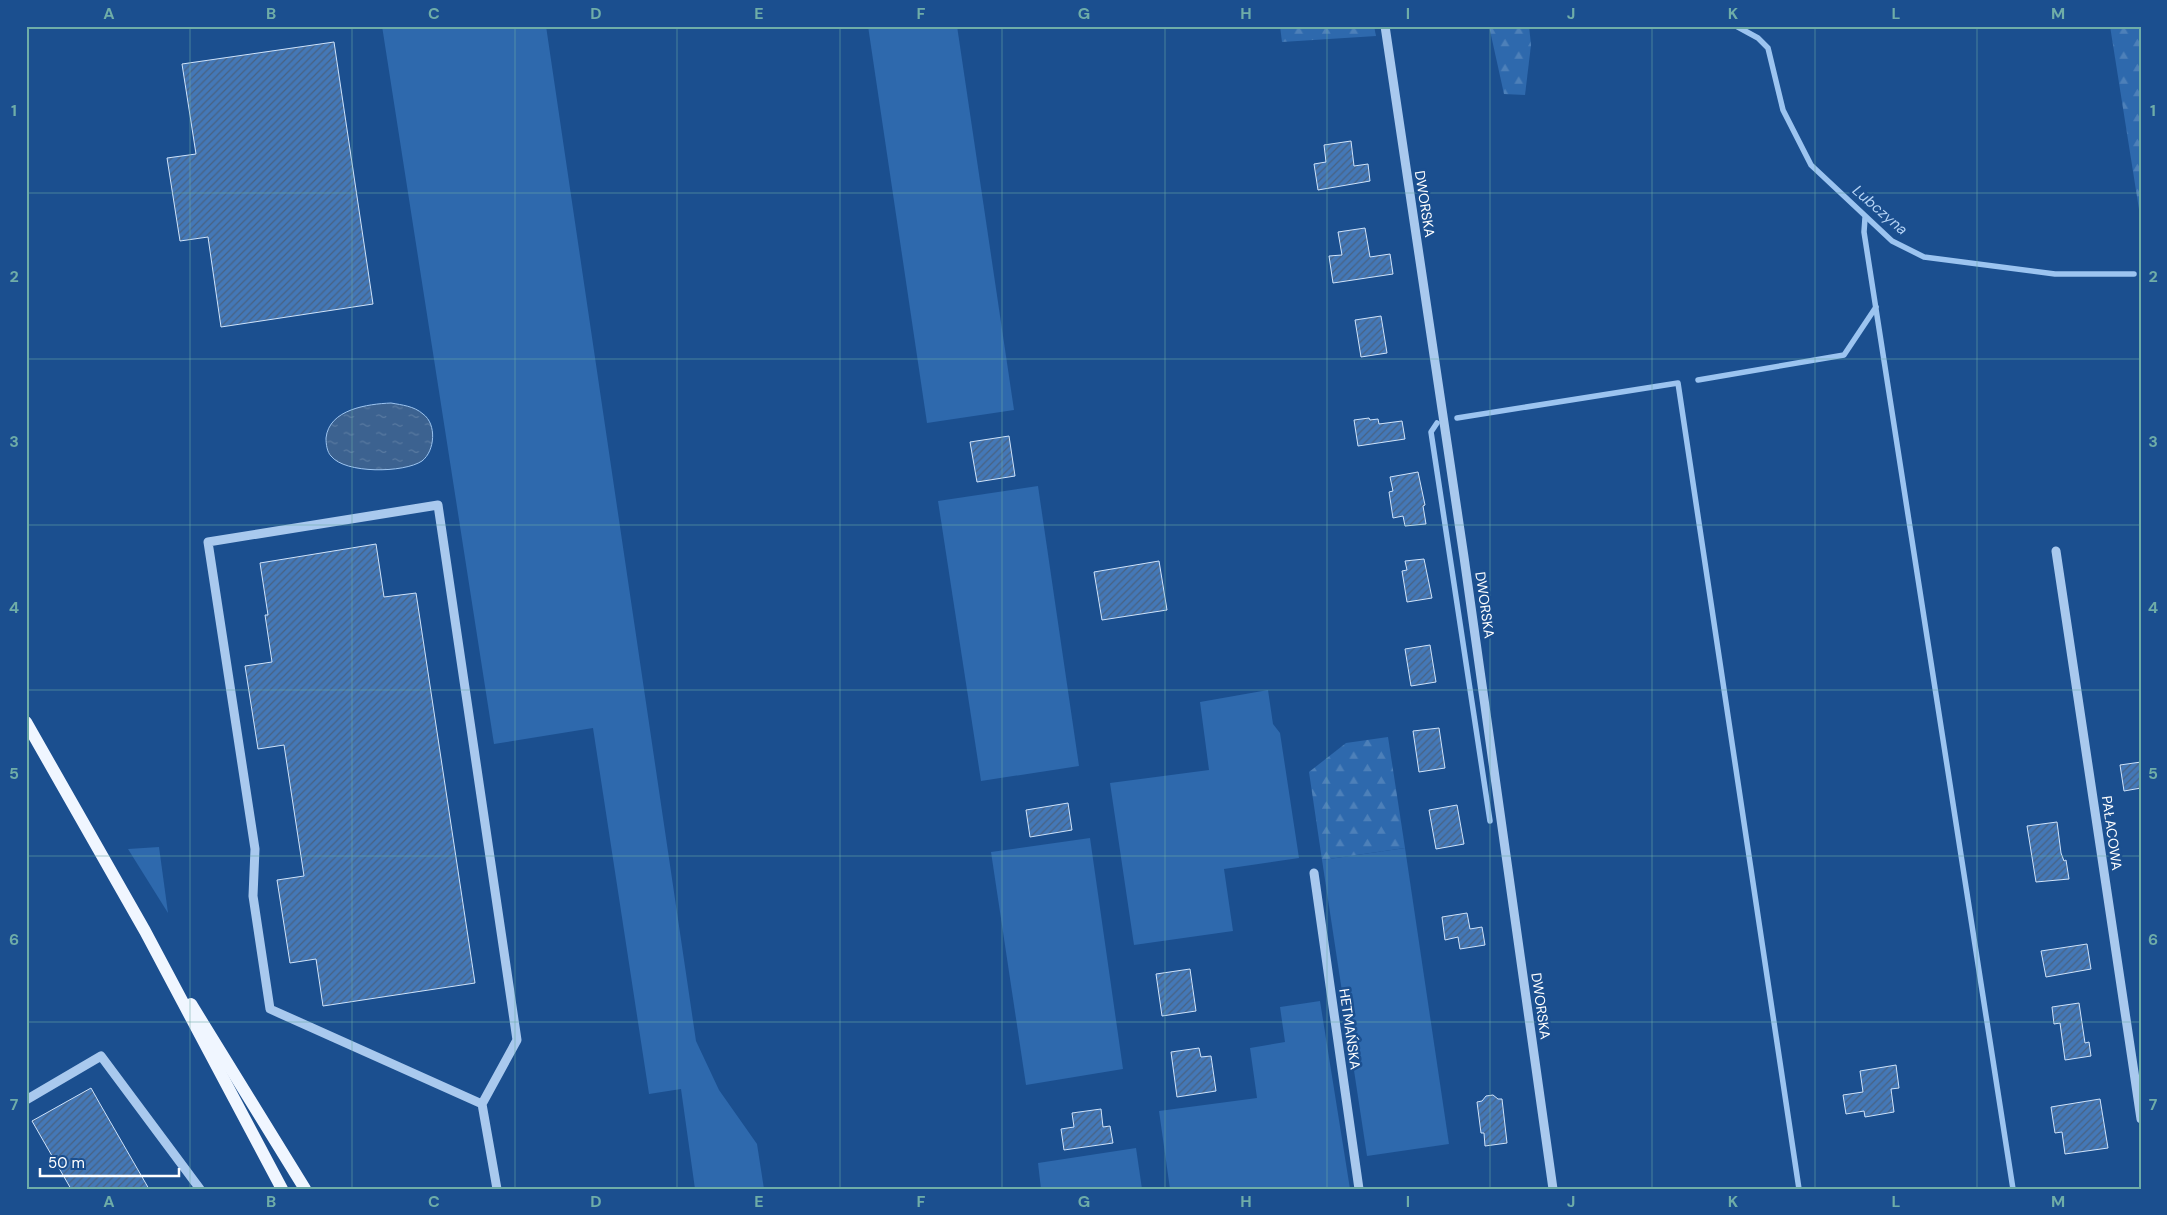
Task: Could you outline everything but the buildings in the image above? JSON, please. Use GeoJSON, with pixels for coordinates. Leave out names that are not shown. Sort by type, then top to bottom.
{"type":"FeatureCollection","features":[{"type":"Feature","properties":{"kind":"main road"},"geometry":{"type":"LineString","coordinates":[[26,722],[145,931],[282,1189]]}},
{"type":"Feature","properties":{"kind":"main road"},"geometry":{"type":"LineString","coordinates":[[145,931],[222,1051],[305,1189]]}},
{"type":"Feature","properties":{"kind":"street","name":"DWORSKA"},"geometry":{"type":"LineString","coordinates":[[1385,26],[1463,547],[1553,1189]]}},
{"type":"Feature","properties":{"kind":"street"},"geometry":{"type":"LineString","coordinates":[[482,1104],[270,1009],[253,896],[255,849],[208,542],[438,505],[517,1040],[482,1104],[497,1189]]}},
{"type":"Feature","properties":{"kind":"street","name":"PAŁACOWA"},"geometry":{"type":"LineString","coordinates":[[2056,551],[2141,1118]]}},
{"type":"Feature","properties":{"kind":"street","name":"HETMAŃSKA"},"geometry":{"type":"LineString","coordinates":[[1314,872],[1360,1189]]}},
{"type":"Feature","properties":{"kind":"street"},"geometry":{"type":"LineString","coordinates":[[26,1100],[101,1056],[200,1189]]}},
{"type":"Feature","properties":{"kind":"green space"},"geometry":{"type":"Polygon","coordinates":[[[382,26],[546,26],[696,1041],[719,1090],[757,1144],[764,1189],[695,1189],[681,1089],[649,1094],[593,728],[494,744],[382,26]]]}},
{"type":"Feature","properties":{"kind":"green space"},"geometry":{"type":"Polygon","coordinates":[[[868,26],[957,26],[1014,410],[927,423],[868,26]]]}},
{"type":"Feature","properties":{"kind":"green space"},"geometry":{"type":"Polygon","coordinates":[[[1280,26],[1374,26],[1376,36],[1282,42],[1280,26]]]}},
{"type":"Feature","properties":{"kind":"green space"},"geometry":{"type":"Polygon","coordinates":[[[1489,26],[1529,26],[1531,45],[1525,95],[1504,94],[1489,26]]]}},
{"type":"Feature","properties":{"kind":"green space"},"geometry":{"type":"Polygon","coordinates":[[[2110,26],[2141,26],[2141,222],[2110,26]]]}},
{"type":"Feature","properties":{"kind":"green space"},"geometry":{"type":"Polygon","coordinates":[[[1038,486],[1079,766],[981,781],[938,501],[1038,486]]]}},
{"type":"Feature","properties":{"kind":"green space"},"geometry":{"type":"Polygon","coordinates":[[[1268,690],[1273,724],[1280,733],[1299,858],[1224,869],[1233,931],[1134,945],[1110,783],[1209,770],[1200,702],[1268,690]]]}},
{"type":"Feature","properties":{"kind":"green space"},"geometry":{"type":"Polygon","coordinates":[[[1388,737],[1405,848],[1322,860],[1309,772],[1346,743],[1388,737]]]}},
{"type":"Feature","properties":{"kind":"green space"},"geometry":{"type":"Polygon","coordinates":[[[1090,838],[1123,1069],[1026,1085],[991,852],[1090,838]]]}},
{"type":"Feature","properties":{"kind":"green space"},"geometry":{"type":"Polygon","coordinates":[[[159,847],[168,913],[128,849],[159,847]]]}},
{"type":"Feature","properties":{"kind":"green space"},"geometry":{"type":"Polygon","coordinates":[[[1405,848],[1449,1144],[1367,1156],[1322,860],[1405,848]]]}},
{"type":"Feature","properties":{"kind":"green space"},"geometry":{"type":"Polygon","coordinates":[[[1320,1001],[1350,1189],[1170,1189],[1159,1111],[1257,1098],[1250,1048],[1285,1042],[1280,1007],[1320,1001]]]}},
{"type":"Feature","properties":{"kind":"green space"},"geometry":{"type":"Polygon","coordinates":[[[1136,1148],[1142,1189],[1041,1189],[1038,1163],[1136,1148]]]}},
{"type":"Feature","properties":{"kind":"water"},"geometry":{"type":"Polygon","coordinates":[[[391,403],[416,409],[428,418],[433,438],[430,451],[422,461],[402,468],[375,470],[349,466],[338,462],[331,456],[326,438],[334,420],[342,414],[361,407],[391,403]]]}},
{"type":"Feature","properties":{"kind":"waterway","name":"Lubczyna"},"geometry":{"type":"LineString","coordinates":[[1736,26],[1758,38],[1768,48],[1783,110],[1811,165],[1892,241],[1924,257],[2055,274],[2134,274]]}},
{"type":"Feature","properties":{"kind":"waterway"},"geometry":{"type":"LineString","coordinates":[[1865,218],[1864,232],[2013,1189]]}},
{"type":"Feature","properties":{"kind":"waterway"},"geometry":{"type":"LineString","coordinates":[[1698,380],[1844,355],[1876,307]]}},
{"type":"Feature","properties":{"kind":"waterway"},"geometry":{"type":"LineString","coordinates":[[1457,418],[1678,383],[1799,1189]]}},
{"type":"Feature","properties":{"kind":"waterway"},"geometry":{"type":"LineString","coordinates":[[1437,423],[1431,432],[1490,821]]}}]}
